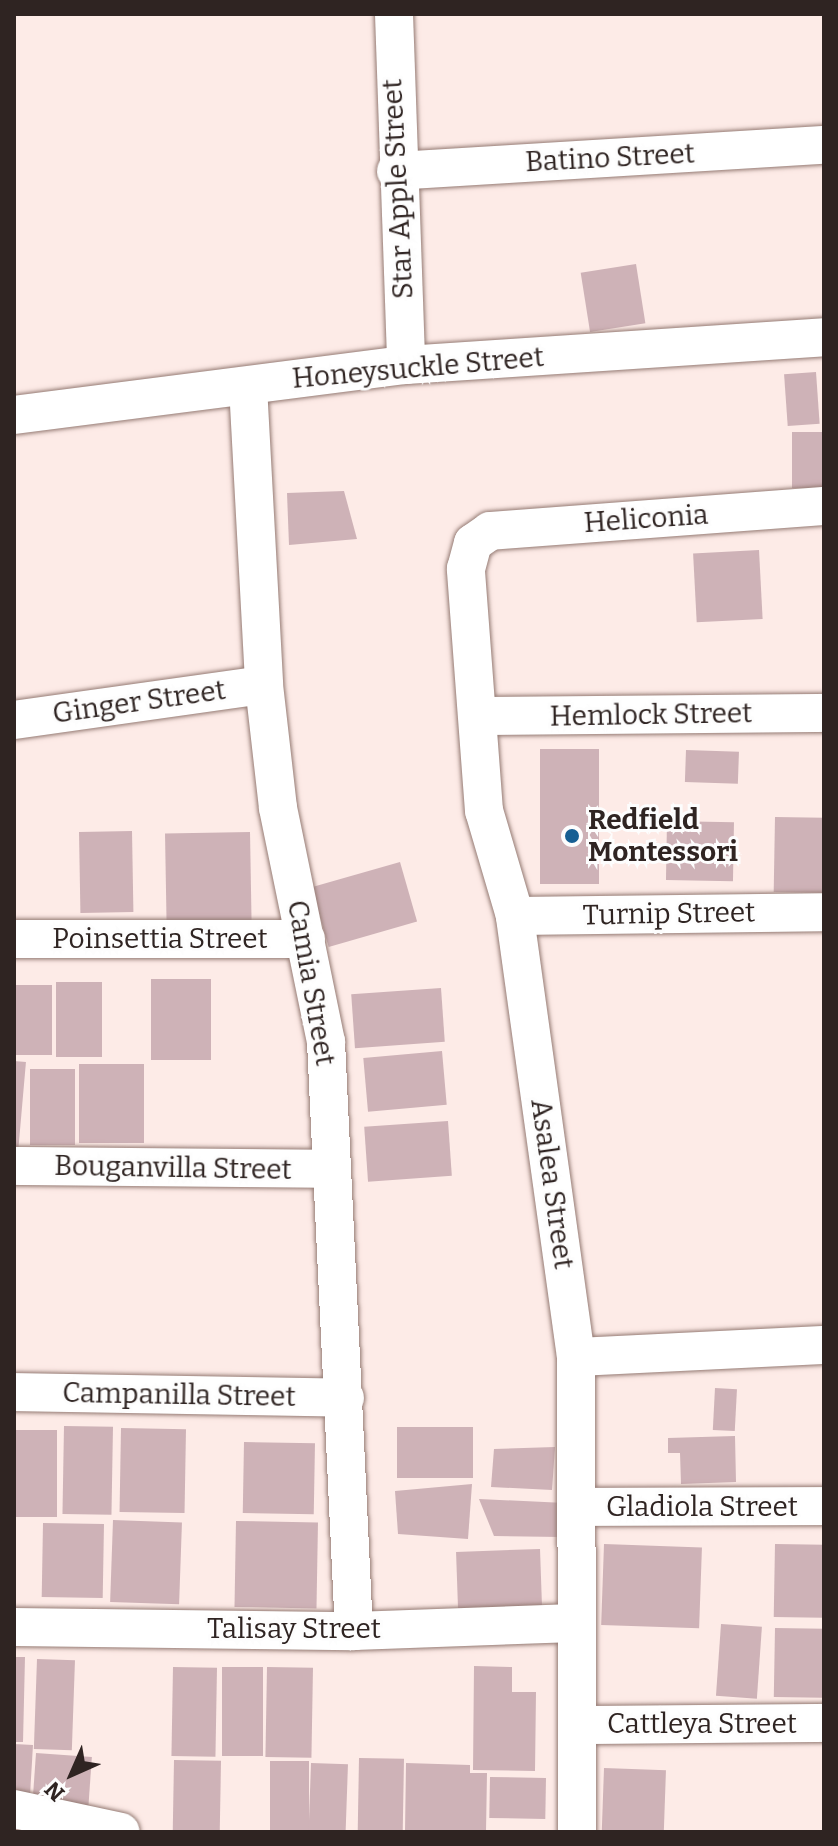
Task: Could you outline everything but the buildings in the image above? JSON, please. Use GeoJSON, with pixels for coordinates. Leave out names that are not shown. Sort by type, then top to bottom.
{"type":"FeatureCollection","features":[{"type":"Feature","properties":{"kind":"street","name":"Star Apple Street"},"geometry":{"type":"LineString","coordinates":[[394,14],[396,171],[406,365]]}},
{"type":"Feature","properties":{"kind":"street","name":"Batino Street"},"geometry":{"type":"LineString","coordinates":[[396,171],[824,145]]}},
{"type":"Feature","properties":{"kind":"street","name":"Honeysuckle Street"},"geometry":{"type":"LineString","coordinates":[[14,409],[248,386],[406,365],[824,337]]}},
{"type":"Feature","properties":{"kind":"street","name":"Camia Street"},"geometry":{"type":"LineString","coordinates":[[248,386],[264,685],[278,808],[326,1042],[354,1631]]}},
{"type":"Feature","properties":{"kind":"street","name":"Heliconia"},"geometry":{"type":"LineString","coordinates":[[473,543],[490,531],[824,506]]}},
{"type":"Feature","properties":{"kind":"street","name":"Asalea Street"},"geometry":{"type":"LineString","coordinates":[[473,543],[466,569],[484,811],[515,916],[576,1357],[579,1507],[574,1623],[581,1725],[577,1832]]}},
{"type":"Feature","properties":{"kind":"street","name":"Ginger Street"},"geometry":{"type":"LineString","coordinates":[[14,720],[264,685]]}},
{"type":"Feature","properties":{"kind":"street","name":"Hemlock Street"},"geometry":{"type":"LineString","coordinates":[[478,716],[824,713]]}},
{"type":"Feature","properties":{"kind":"street","name":"Turnip Street"},"geometry":{"type":"LineString","coordinates":[[515,916],[824,912]]}},
{"type":"Feature","properties":{"kind":"street","name":"Poinsettia Street"},"geometry":{"type":"LineString","coordinates":[[14,939],[306,939]]}},
{"type":"Feature","properties":{"kind":"street","name":"Bouganvilla Street"},"geometry":{"type":"LineString","coordinates":[[14,1166],[331,1169]]}},
{"type":"Feature","properties":{"kind":"street"},"geometry":{"type":"LineString","coordinates":[[576,1357],[824,1345]]}},
{"type":"Feature","properties":{"kind":"street","name":"Campanilla Street"},"geometry":{"type":"LineString","coordinates":[[14,1392],[345,1398]]}},
{"type":"Feature","properties":{"kind":"street","name":"Gladiola Street"},"geometry":{"type":"LineString","coordinates":[[579,1507],[824,1506]]}},
{"type":"Feature","properties":{"kind":"street","name":"Talisay Street"},"geometry":{"type":"LineString","coordinates":[[14,1627],[354,1631],[574,1623]]}},
{"type":"Feature","properties":{"kind":"street","name":"Cattleya Street"},"geometry":{"type":"LineString","coordinates":[[581,1725],[824,1723]]}},
{"type":"Feature","properties":{"kind":"street"},"geometry":{"type":"LineString","coordinates":[[14,1809],[121,1832]]}},
{"type":"Feature","properties":{"kind":"place","name":"Redfield Montessori"},"geometry":{"type":"Point","coordinates":[572,836]}}]}
